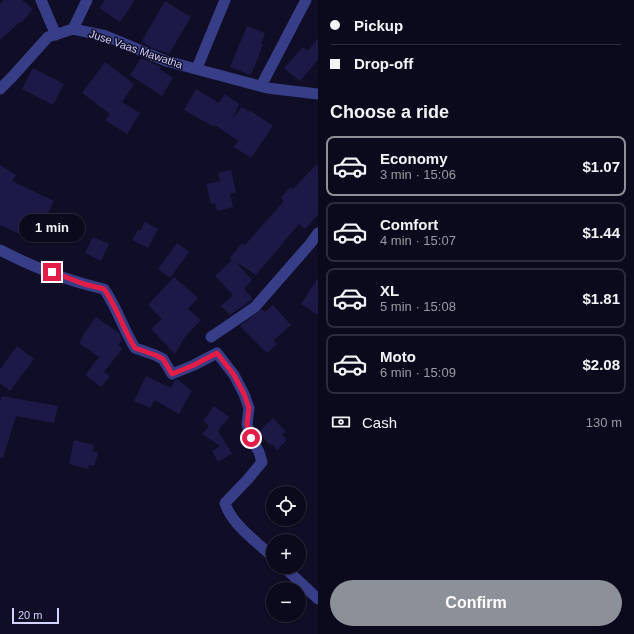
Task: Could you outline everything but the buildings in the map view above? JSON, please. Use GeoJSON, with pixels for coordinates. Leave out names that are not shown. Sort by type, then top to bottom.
{"type":"FeatureCollection","features":[{"type":"Feature","properties":{"kind":"street"},"geometry":{"type":"LineString","coordinates":[[41,0],[56,35]]}},
{"type":"Feature","properties":{"kind":"street"},"geometry":{"type":"LineString","coordinates":[[0,88],[48,38],[72,29],[87,0]]}},
{"type":"Feature","properties":{"kind":"street"},"geometry":{"type":"LineString","coordinates":[[197,68],[224,0]]}},
{"type":"Feature","properties":{"kind":"street"},"geometry":{"type":"LineString","coordinates":[[260,86],[306,0]]}},
{"type":"Feature","properties":{"kind":"street","name":"Juse Vaas Mawatha"},"geometry":{"type":"LineString","coordinates":[[72,29],[106,36],[166,61],[197,68],[260,86],[318,94]]}},
{"type":"Feature","properties":{"kind":"street"},"geometry":{"type":"LineString","coordinates":[[211,337],[255,307],[314,247],[318,233]]}},
{"type":"Feature","properties":{"kind":"street"},"geometry":{"type":"LineString","coordinates":[[0,250],[31,265],[84,284],[104,289],[113,301],[120,319],[135,348],[163,359],[172,374],[217,353],[234,375],[244,394],[249,408],[247,424],[251,438],[259,452],[262,462],[225,503],[227,511],[234,520],[266,550]]}},
{"type":"Feature","properties":{"kind":"street"},"geometry":{"type":"LineString","coordinates":[[291,574],[318,599]]}},
{"type":"Feature","properties":{"kind":"route"},"geometry":{"type":"LineString","coordinates":[[52,272],[84,284],[104,289],[113,301],[120,319],[135,348],[163,359],[172,374],[217,353],[234,375],[244,394],[249,408],[247,424],[251,438]]}}]}
